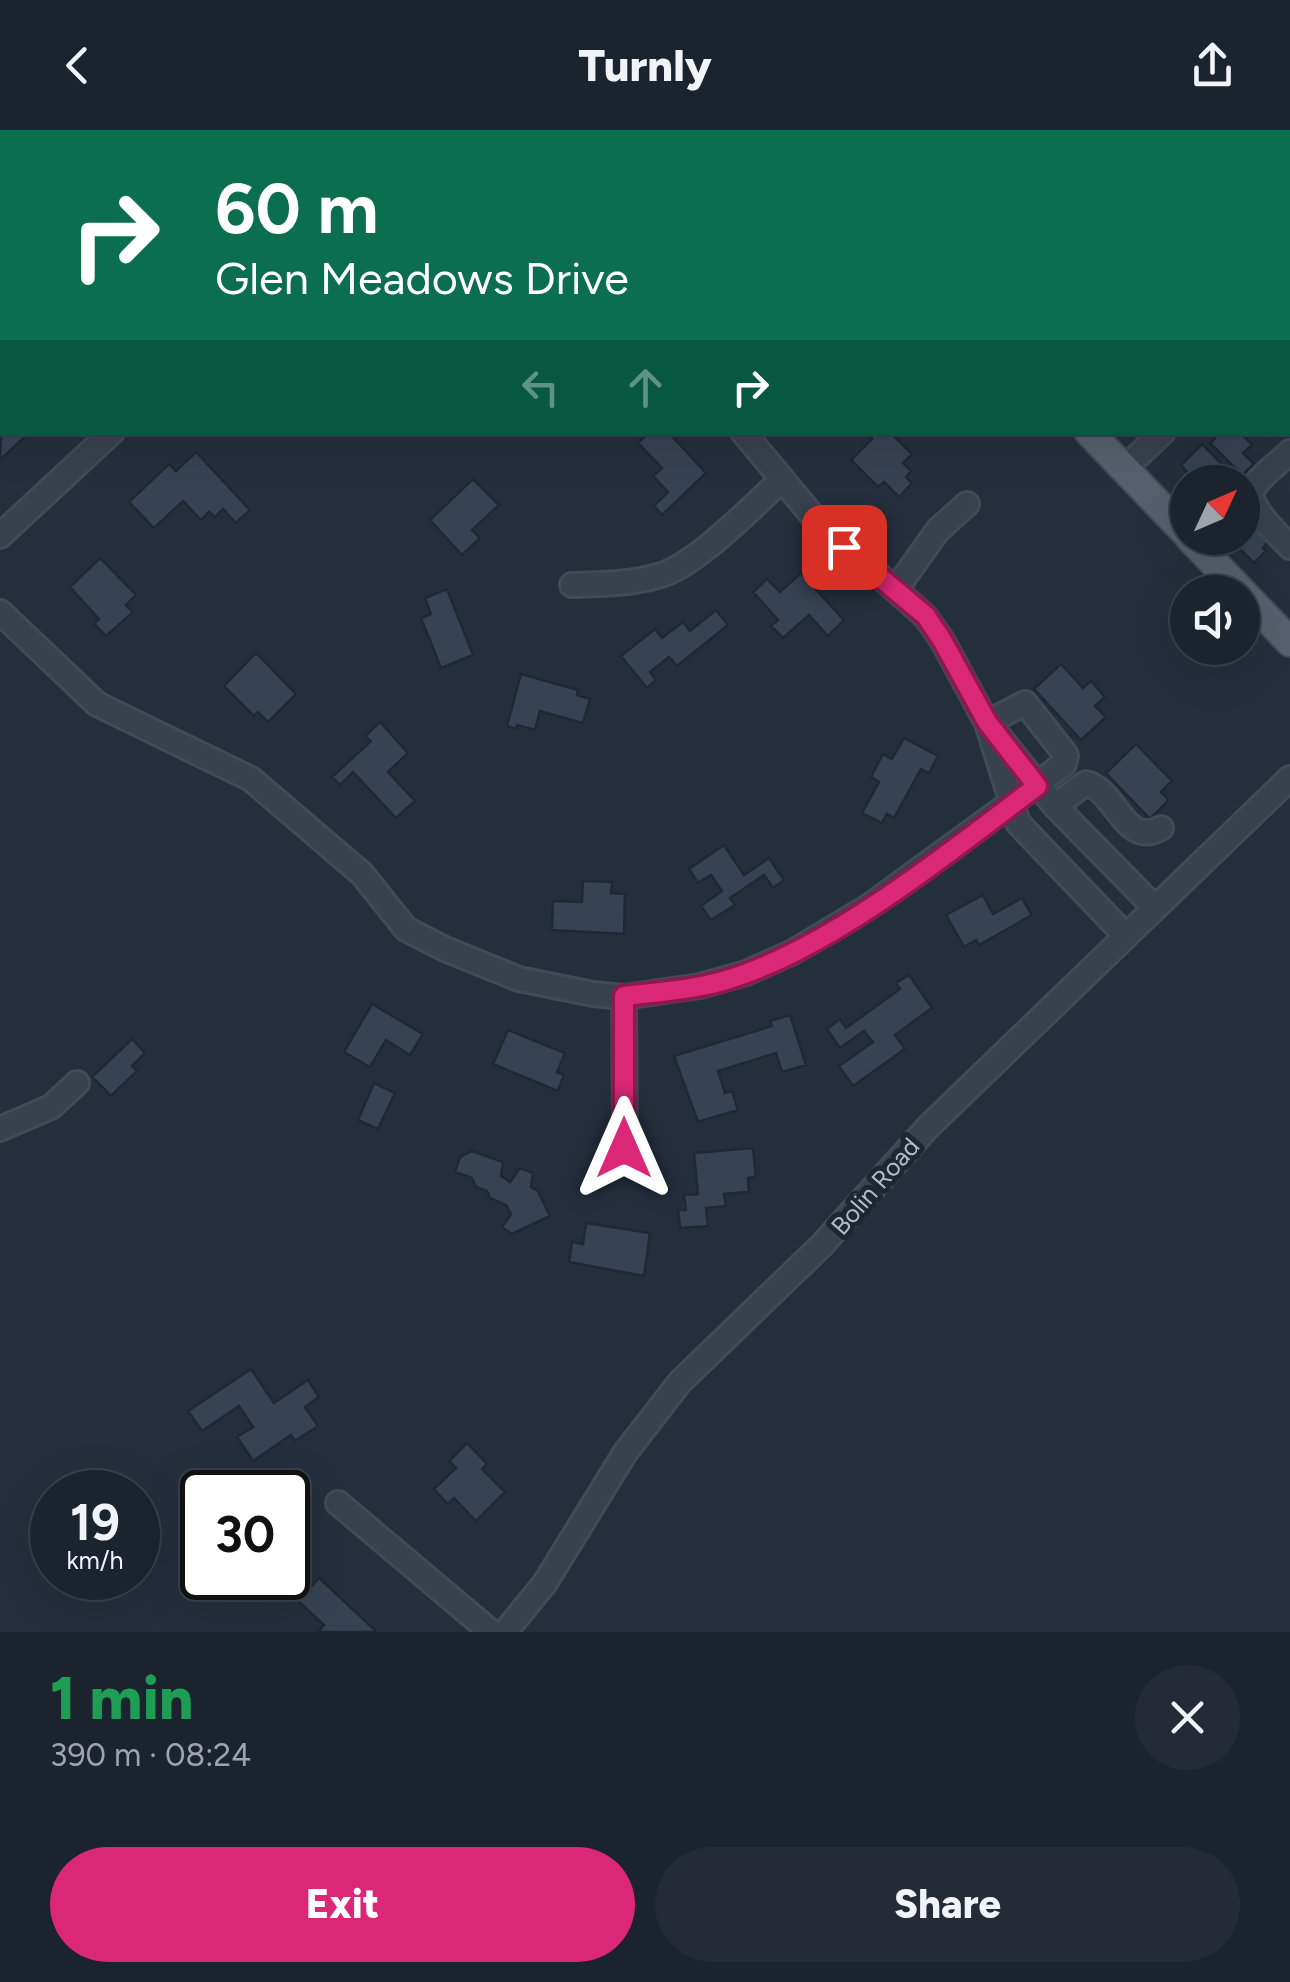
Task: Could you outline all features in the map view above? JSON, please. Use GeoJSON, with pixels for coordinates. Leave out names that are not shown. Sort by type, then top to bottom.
{"type":"FeatureCollection","features":[{"type":"Feature","properties":{"kind":"main road"},"geometry":{"type":"LineString","coordinates":[[1092,435],[1170,516]]}},
{"type":"Feature","properties":{"kind":"main road"},"geometry":{"type":"LineString","coordinates":[[1207,555],[1290,642]]}},
{"type":"Feature","properties":{"kind":"street"},"geometry":{"type":"LineString","coordinates":[[0,536],[109,435]]}},
{"type":"Feature","properties":{"kind":"street"},"geometry":{"type":"LineString","coordinates":[[745,435],[816,520],[926,616],[987,722],[1037,786],[1154,907]]}},
{"type":"Feature","properties":{"kind":"street"},"geometry":{"type":"LineString","coordinates":[[1124,469],[1160,435]]}},
{"type":"Feature","properties":{"kind":"street"},"geometry":{"type":"LineString","coordinates":[[1290,452],[1252,488],[1251,498],[1261,516],[1290,547]]}},
{"type":"Feature","properties":{"kind":"street"},"geometry":{"type":"LineString","coordinates":[[572,585],[616,584],[674,570],[782,480]]}},
{"type":"Feature","properties":{"kind":"street"},"geometry":{"type":"LineString","coordinates":[[896,589],[938,530],[967,504]]}},
{"type":"Feature","properties":{"kind":"street"},"geometry":{"type":"LineString","coordinates":[[0,612],[98,704],[250,779],[362,874],[406,929],[520,979],[593,994],[624,996],[724,981],[793,952],[868,907],[1064,764],[1066,755],[1025,703],[987,722]]}},
{"type":"Feature","properties":{"kind":"street"},"geometry":{"type":"LineString","coordinates":[[987,722],[1018,823],[1124,935]]}},
{"type":"Feature","properties":{"kind":"street","name":"Bolin Road"},"geometry":{"type":"LineString","coordinates":[[505,1632],[557,1566],[625,1453],[680,1382],[822,1246],[928,1127],[1290,778]]}},
{"type":"Feature","properties":{"kind":"street"},"geometry":{"type":"LineString","coordinates":[[1055,806],[1086,784],[1096,786],[1133,830],[1146,834],[1161,828]]}},
{"type":"Feature","properties":{"kind":"street"},"geometry":{"type":"LineString","coordinates":[[1091,843],[1122,815]]}},
{"type":"Feature","properties":{"kind":"street"},"geometry":{"type":"LineString","coordinates":[[1084,895],[1114,868]]}},
{"type":"Feature","properties":{"kind":"street"},"geometry":{"type":"LineString","coordinates":[[624,996],[624,1148]]}},
{"type":"Feature","properties":{"kind":"street"},"geometry":{"type":"LineString","coordinates":[[0,1129],[51,1106],[76,1083]]}},
{"type":"Feature","properties":{"kind":"street"},"geometry":{"type":"LineString","coordinates":[[338,1503],[492,1632]]}},
{"type":"Feature","properties":{"kind":"building"},"geometry":{"type":"Polygon","coordinates":[[[1,435],[27,435],[0,460],[1,435]]]}},
{"type":"Feature","properties":{"kind":"building"},"geometry":{"type":"Polygon","coordinates":[[[646,435],[671,435],[706,473],[662,515],[654,506],[668,492],[653,476],[662,468],[638,443],[646,435]]]}},
{"type":"Feature","properties":{"kind":"building"},"geometry":{"type":"Polygon","coordinates":[[[870,435],[893,435],[912,454],[903,463],[911,471],[906,477],[912,483],[899,497],[884,482],[878,487],[851,460],[872,439],[870,435]]]}},
{"type":"Feature","properties":{"kind":"building"},"geometry":{"type":"Polygon","coordinates":[[[1211,435],[1243,435],[1252,445],[1243,453],[1254,464],[1232,465],[1210,443],[1215,439],[1211,435]]]}},
{"type":"Feature","properties":{"kind":"building"},"geometry":{"type":"Polygon","coordinates":[[[1202,444],[1222,465],[1181,465],[1202,444]]]}},
{"type":"Feature","properties":{"kind":"building"},"geometry":{"type":"Polygon","coordinates":[[[196,452],[250,510],[236,523],[223,509],[215,517],[209,512],[201,520],[183,501],[154,528],[129,502],[169,464],[176,471],[196,452]]]}},
{"type":"Feature","properties":{"kind":"building"},"geometry":{"type":"Polygon","coordinates":[[[473,479],[499,505],[472,530],[480,538],[462,555],[430,520],[473,479]]]}},
{"type":"Feature","properties":{"kind":"building"},"geometry":{"type":"Polygon","coordinates":[[[1260,525],[1271,537],[1263,548],[1266,551],[1254,563],[1246,555],[1260,555],[1260,525]]]}},
{"type":"Feature","properties":{"kind":"building"},"geometry":{"type":"Polygon","coordinates":[[[100,558],[136,595],[126,605],[133,612],[106,636],[94,624],[99,619],[70,587],[100,558]]]}},
{"type":"Feature","properties":{"kind":"building"},"geometry":{"type":"Polygon","coordinates":[[[801,573],[844,620],[828,636],[809,615],[783,638],[771,626],[778,620],[753,592],[767,579],[780,592],[801,573]]]}},
{"type":"Feature","properties":{"kind":"building"},"geometry":{"type":"Polygon","coordinates":[[[447,589],[473,655],[441,668],[421,618],[431,614],[425,598],[447,589]]]}},
{"type":"Feature","properties":{"kind":"building"},"geometry":{"type":"Polygon","coordinates":[[[716,610],[728,625],[677,666],[669,657],[650,672],[656,680],[647,688],[621,656],[655,629],[662,638],[683,622],[690,631],[716,610]]]}},
{"type":"Feature","properties":{"kind":"building"},"geometry":{"type":"Polygon","coordinates":[[[256,653],[296,694],[268,722],[258,712],[254,716],[224,686],[256,653]]]}},
{"type":"Feature","properties":{"kind":"building"},"geometry":{"type":"Polygon","coordinates":[[[1061,664],[1083,688],[1091,681],[1105,697],[1095,706],[1106,717],[1081,740],[1034,689],[1061,664]]]}},
{"type":"Feature","properties":{"kind":"building"},"geometry":{"type":"Polygon","coordinates":[[[521,674],[578,690],[577,695],[590,699],[583,723],[540,711],[535,730],[507,726],[521,674]]]}},
{"type":"Feature","properties":{"kind":"building"},"geometry":{"type":"Polygon","coordinates":[[[380,722],[408,753],[388,772],[415,801],[396,818],[353,772],[340,785],[332,777],[371,741],[365,736],[380,722]]]}},
{"type":"Feature","properties":{"kind":"building"},"geometry":{"type":"Polygon","coordinates":[[[904,738],[938,756],[929,773],[921,769],[894,818],[887,814],[882,823],[862,813],[879,782],[871,777],[883,754],[892,759],[904,738]]]}},
{"type":"Feature","properties":{"kind":"building"},"geometry":{"type":"Polygon","coordinates":[[[1136,744],[1172,781],[1161,792],[1169,800],[1150,819],[1106,773],[1136,744]]]}},
{"type":"Feature","properties":{"kind":"building"},"geometry":{"type":"Polygon","coordinates":[[[724,845],[744,875],[769,858],[784,880],[773,888],[764,875],[730,898],[735,905],[711,920],[701,906],[722,891],[711,875],[698,883],[689,869],[724,845]]]}},
{"type":"Feature","properties":{"kind":"building"},"geometry":{"type":"Polygon","coordinates":[[[583,881],[612,882],[611,893],[625,894],[624,934],[552,930],[553,901],[582,902],[583,881]]]}},
{"type":"Feature","properties":{"kind":"building"},"geometry":{"type":"Polygon","coordinates":[[[983,895],[993,914],[1022,898],[1032,915],[979,945],[976,940],[964,947],[946,915],[983,895]]]}},
{"type":"Feature","properties":{"kind":"building"},"geometry":{"type":"Polygon","coordinates":[[[909,975],[932,1008],[895,1035],[905,1049],[853,1086],[839,1066],[873,1042],[864,1031],[840,1048],[827,1029],[840,1019],[846,1028],[900,989],[896,983],[909,975]]]}},
{"type":"Feature","properties":{"kind":"building"},"geometry":{"type":"Polygon","coordinates":[[[372,1004],[423,1034],[410,1055],[386,1040],[370,1067],[344,1052],[372,1004]]]}},
{"type":"Feature","properties":{"kind":"building"},"geometry":{"type":"Polygon","coordinates":[[[790,1015],[806,1065],[782,1072],[776,1053],[718,1071],[725,1093],[732,1091],[738,1110],[698,1122],[674,1056],[772,1026],[770,1021],[790,1015]]]}},
{"type":"Feature","properties":{"kind":"building"},"geometry":{"type":"Polygon","coordinates":[[[508,1030],[565,1053],[557,1072],[564,1075],[558,1091],[493,1064],[508,1030]]]}},
{"type":"Feature","properties":{"kind":"building"},"geometry":{"type":"Polygon","coordinates":[[[132,1039],[145,1053],[132,1066],[137,1071],[111,1096],[92,1077],[132,1039]]]}},
{"type":"Feature","properties":{"kind":"building"},"geometry":{"type":"Polygon","coordinates":[[[374,1083],[395,1093],[378,1129],[358,1120],[374,1083]]]}},
{"type":"Feature","properties":{"kind":"building"},"geometry":{"type":"Polygon","coordinates":[[[753,1148],[756,1177],[748,1178],[749,1192],[724,1194],[726,1206],[706,1208],[708,1226],[680,1228],[678,1210],[686,1210],[684,1195],[698,1194],[694,1153],[753,1148]]]}},
{"type":"Feature","properties":{"kind":"building"},"geometry":{"type":"Polygon","coordinates":[[[472,1151],[503,1162],[501,1176],[510,1182],[520,1168],[533,1173],[531,1187],[538,1191],[550,1216],[512,1234],[502,1227],[511,1214],[506,1205],[476,1187],[472,1178],[455,1172],[460,1157],[472,1151]]]}},
{"type":"Feature","properties":{"kind":"building"},"geometry":{"type":"Polygon","coordinates":[[[586,1223],[650,1233],[644,1276],[569,1262],[572,1242],[583,1244],[586,1223]]]}},
{"type":"Feature","properties":{"kind":"building"},"geometry":{"type":"Polygon","coordinates":[[[251,1369],[274,1403],[308,1380],[319,1397],[305,1407],[318,1426],[295,1441],[291,1435],[253,1461],[237,1437],[253,1427],[239,1406],[202,1431],[188,1411],[251,1369]]]}},
{"type":"Feature","properties":{"kind":"building"},"geometry":{"type":"Polygon","coordinates":[[[467,1443],[487,1464],[482,1469],[505,1492],[476,1521],[454,1498],[448,1504],[434,1489],[456,1468],[449,1461],[467,1443]]]}},
{"type":"Feature","properties":{"kind":"building"},"geometry":{"type":"Polygon","coordinates":[[[319,1578],[376,1631],[318,1632],[324,1625],[298,1601],[310,1600],[310,1588],[319,1578]]]}},
{"type":"Feature","properties":{"kind":"route"},"geometry":{"type":"LineString","coordinates":[[624,1148],[624,996],[724,981],[765,966],[820,938],[868,907],[1037,786],[987,722],[926,616],[844,547]]}}]}
